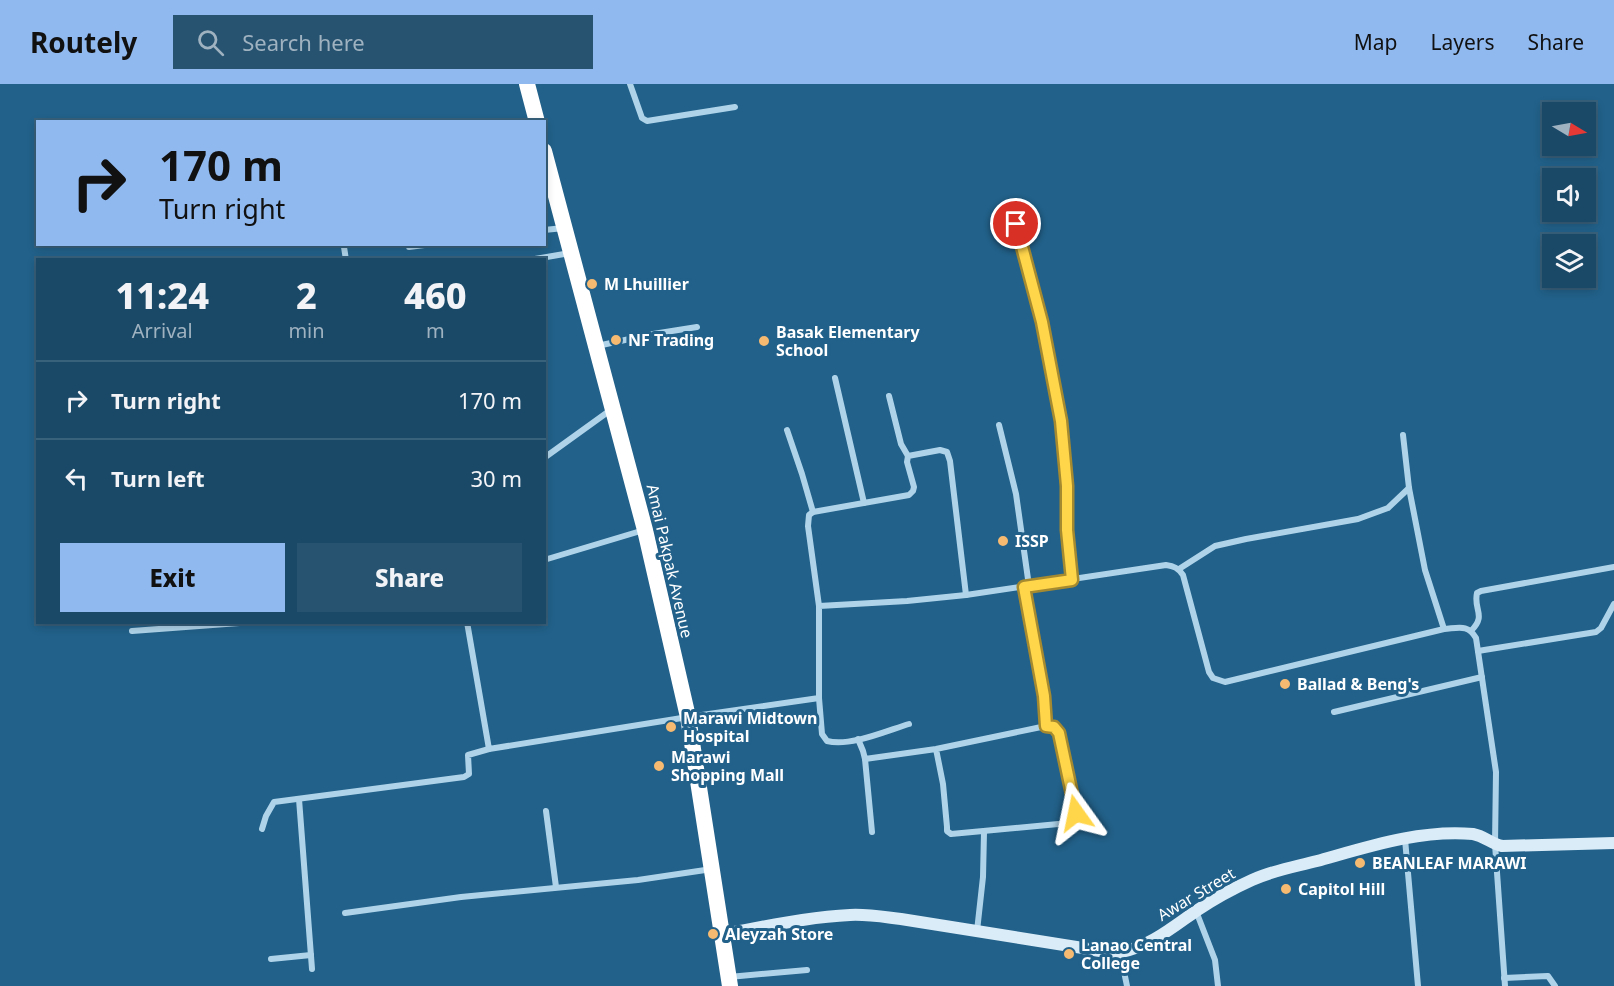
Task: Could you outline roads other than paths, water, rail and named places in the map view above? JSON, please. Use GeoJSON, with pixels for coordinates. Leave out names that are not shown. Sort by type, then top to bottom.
{"type":"FeatureCollection","features":[{"type":"Feature","properties":{"kind":"highway"},"geometry":{"type":"LineString","coordinates":[[527,84],[536,120]]}},
{"type":"Feature","properties":{"kind":"highway","name":"Amai Pakpak Avenue"},"geometry":{"type":"LineString","coordinates":[[546,159],[645,530],[688,717],[729,981]]}},
{"type":"Feature","properties":{"kind":"street"},"geometry":{"type":"LineString","coordinates":[[630,84],[642,117],[647,121],[735,107]]}},
{"type":"Feature","properties":{"kind":"street"},"geometry":{"type":"LineString","coordinates":[[1016,224],[1042,322],[1061,421],[1072,580]]}},
{"type":"Feature","properties":{"kind":"street"},"geometry":{"type":"LineString","coordinates":[[546,230],[564,228]]}},
{"type":"Feature","properties":{"kind":"street"},"geometry":{"type":"LineString","coordinates":[[409,247],[417,246]]}},
{"type":"Feature","properties":{"kind":"street"},"geometry":{"type":"LineString","coordinates":[[344,248],[346,258]]}},
{"type":"Feature","properties":{"kind":"street"},"geometry":{"type":"LineString","coordinates":[[541,258],[571,253]]}},
{"type":"Feature","properties":{"kind":"street"},"geometry":{"type":"LineString","coordinates":[[596,346],[697,327]]}},
{"type":"Feature","properties":{"kind":"street"},"geometry":{"type":"LineString","coordinates":[[835,378],[864,503]]}},
{"type":"Feature","properties":{"kind":"street"},"geometry":{"type":"LineString","coordinates":[[889,396],[901,444],[908,456],[907,462],[914,487],[912,494],[813,512],[809,515],[808,526],[819,606],[819,698],[824,739],[833,743],[858,740],[909,724]]}},
{"type":"Feature","properties":{"kind":"street"},"geometry":{"type":"LineString","coordinates":[[546,457],[613,408]]}},
{"type":"Feature","properties":{"kind":"street"},"geometry":{"type":"LineString","coordinates":[[999,425],[1016,494],[1027,587],[1044,696],[1046,726]]}},
{"type":"Feature","properties":{"kind":"street"},"geometry":{"type":"LineString","coordinates":[[787,430],[813,512]]}},
{"type":"Feature","properties":{"kind":"street"},"geometry":{"type":"LineString","coordinates":[[1403,435],[1409,488],[1425,570],[1444,629]]}},
{"type":"Feature","properties":{"kind":"street"},"geometry":{"type":"LineString","coordinates":[[908,456],[940,450],[947,452],[966,595]]}},
{"type":"Feature","properties":{"kind":"street"},"geometry":{"type":"LineString","coordinates":[[1179,569],[1215,546],[1246,538],[1358,519],[1388,508],[1409,488]]}},
{"type":"Feature","properties":{"kind":"street"},"geometry":{"type":"LineString","coordinates":[[546,559],[645,530]]}},
{"type":"Feature","properties":{"kind":"street"},"geometry":{"type":"LineString","coordinates":[[819,606],[966,595],[1166,565],[1174,566],[1183,575],[1209,672],[1213,678],[1225,682],[1444,629],[1467,628],[1471,630],[1476,638],[1496,772],[1495,844],[1505,986]]}},
{"type":"Feature","properties":{"kind":"street"},"geometry":{"type":"LineString","coordinates":[[1471,630],[1480,619],[1476,597],[1481,591],[1614,567]]}},
{"type":"Feature","properties":{"kind":"street"},"geometry":{"type":"LineString","coordinates":[[1478,651],[1596,632],[1601,628],[1614,604]]}},
{"type":"Feature","properties":{"kind":"street"},"geometry":{"type":"LineString","coordinates":[[132,631],[226,624]]}},
{"type":"Feature","properties":{"kind":"street"},"geometry":{"type":"LineString","coordinates":[[467,624],[489,749]]}},
{"type":"Feature","properties":{"kind":"street"},"geometry":{"type":"LineString","coordinates":[[1334,712],[1482,677]]}},
{"type":"Feature","properties":{"kind":"street"},"geometry":{"type":"LineString","coordinates":[[262,829],[274,802],[464,777],[470,771],[468,755],[489,749],[819,698]]}},
{"type":"Feature","properties":{"kind":"street"},"geometry":{"type":"LineString","coordinates":[[864,759],[936,749],[1046,726],[1054,727],[1059,733],[1076,818],[1069,823],[954,835],[947,831],[943,784],[936,749]]}},
{"type":"Feature","properties":{"kind":"street"},"geometry":{"type":"LineString","coordinates":[[858,740],[863,751],[872,832]]}},
{"type":"Feature","properties":{"kind":"street"},"geometry":{"type":"LineString","coordinates":[[299,799],[312,969]]}},
{"type":"Feature","properties":{"kind":"street"},"geometry":{"type":"LineString","coordinates":[[546,811],[556,887]]}},
{"type":"Feature","properties":{"kind":"street"},"geometry":{"type":"LineString","coordinates":[[976,931],[983,878],[984,832]]}},
{"type":"Feature","properties":{"kind":"street","name":"Awar Street"},"geometry":{"type":"LineString","coordinates":[[722,934],[810,920],[870,915],[1120,952],[1141,946],[1221,896],[1278,869],[1385,842],[1430,835],[1470,834],[1480,835],[1502,846],[1614,843]]}},
{"type":"Feature","properties":{"kind":"street"},"geometry":{"type":"LineString","coordinates":[[1405,839],[1418,986]]}},
{"type":"Feature","properties":{"kind":"street"},"geometry":{"type":"LineString","coordinates":[[345,913],[461,897],[648,879],[712,869]]}},
{"type":"Feature","properties":{"kind":"street"},"geometry":{"type":"LineString","coordinates":[[1196,911],[1215,960],[1218,986]]}},
{"type":"Feature","properties":{"kind":"street"},"geometry":{"type":"LineString","coordinates":[[1120,952],[1127,986]]}},
{"type":"Feature","properties":{"kind":"street"},"geometry":{"type":"LineString","coordinates":[[271,958],[311,955]]}},
{"type":"Feature","properties":{"kind":"street"},"geometry":{"type":"LineString","coordinates":[[729,981],[807,970]]}},
{"type":"Feature","properties":{"kind":"street"},"geometry":{"type":"LineString","coordinates":[[1504,978],[1548,976],[1555,986]]}},
{"type":"Feature","properties":{"kind":"place","name":"M Lhuillier"},"geometry":{"type":"Point","coordinates":[592,284]}},
{"type":"Feature","properties":{"kind":"place","name":"NF Trading"},"geometry":{"type":"Point","coordinates":[616,340]}},
{"type":"Feature","properties":{"kind":"place","name":"Basak Elementary School"},"geometry":{"type":"Point","coordinates":[764,341]}},
{"type":"Feature","properties":{"kind":"place","name":"ISSP"},"geometry":{"type":"Point","coordinates":[1003,541]}},
{"type":"Feature","properties":{"kind":"place","name":"Ballad & Beng's"},"geometry":{"type":"Point","coordinates":[1285,684]}},
{"type":"Feature","properties":{"kind":"place","name":"Marawi Midtown Hospital"},"geometry":{"type":"Point","coordinates":[671,727]}},
{"type":"Feature","properties":{"kind":"place","name":"Marawi Shopping Mall"},"geometry":{"type":"Point","coordinates":[659,766]}},
{"type":"Feature","properties":{"kind":"place","name":"BEANLEAF MARAWI"},"geometry":{"type":"Point","coordinates":[1360,863]}},
{"type":"Feature","properties":{"kind":"place","name":"Capitol Hill"},"geometry":{"type":"Point","coordinates":[1286,889]}},
{"type":"Feature","properties":{"kind":"place","name":"Aleyzah Store"},"geometry":{"type":"Point","coordinates":[713,934]}},
{"type":"Feature","properties":{"kind":"place","name":"Lanao Central College"},"geometry":{"type":"Point","coordinates":[1069,954]}}]}
